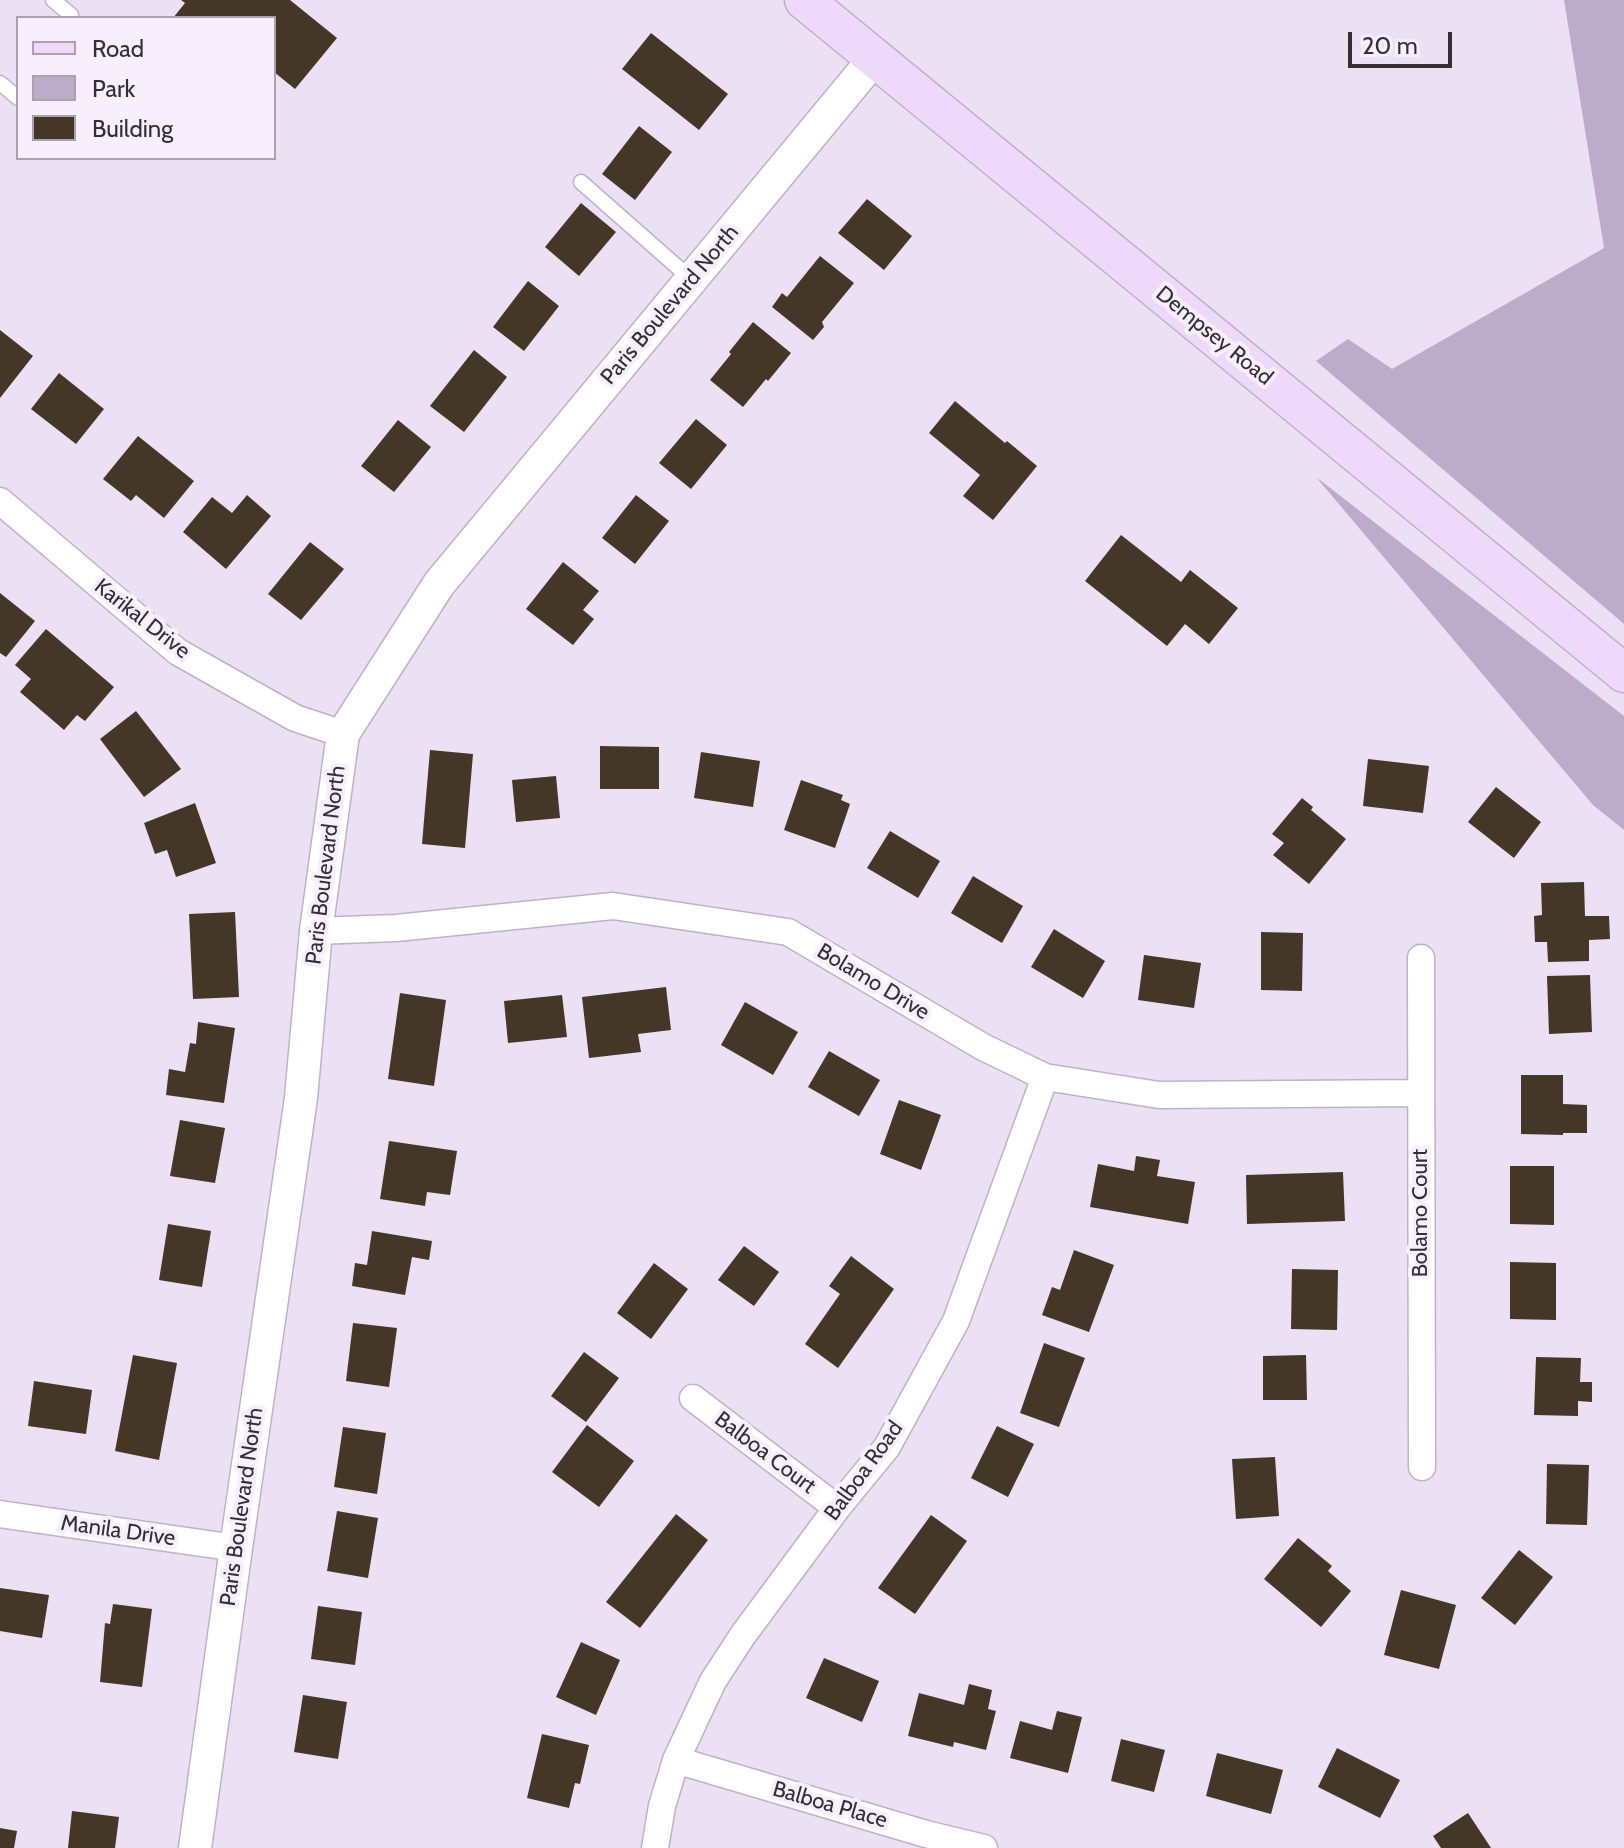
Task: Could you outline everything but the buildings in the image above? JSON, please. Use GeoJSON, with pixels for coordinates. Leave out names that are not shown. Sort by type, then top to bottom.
{"type":"FeatureCollection","features":[{"type":"Feature","properties":{"kind":"main road","name":"Dempsey Road"},"geometry":{"type":"LineString","coordinates":[[804,0],[1624,673]]}},
{"type":"Feature","properties":{"kind":"street","name":"Paris Boulevard North"},"geometry":{"type":"LineString","coordinates":[[195,1848],[301,1098],[316,931],[343,734],[439,584],[874,59]]}},
{"type":"Feature","properties":{"kind":"street","name":"Karikal Drive"},"geometry":{"type":"LineString","coordinates":[[0,501],[178,652],[295,718],[343,734]]}},
{"type":"Feature","properties":{"kind":"street","name":"Bolamo Drive"},"geometry":{"type":"LineString","coordinates":[[316,931],[396,928],[613,906],[788,932],[983,1047],[1045,1077],[1159,1095],[1420,1093]]}},
{"type":"Feature","properties":{"kind":"street","name":"Bolamo Court"},"geometry":{"type":"LineString","coordinates":[[1421,958],[1422,1467]]}},
{"type":"Feature","properties":{"kind":"street","name":"Balboa Road"},"geometry":{"type":"LineString","coordinates":[[655,1848],[662,1806],[676,1760],[713,1681],[735,1646],[837,1508],[887,1447],[956,1321],[1045,1077]]}},
{"type":"Feature","properties":{"kind":"street","name":"Balboa Court"},"geometry":{"type":"LineString","coordinates":[[693,1398],[837,1508]]}},
{"type":"Feature","properties":{"kind":"street","name":"Manila Drive"},"geometry":{"type":"LineString","coordinates":[[0,1514],[236,1548]]}},
{"type":"Feature","properties":{"kind":"street","name":"Balboa Place"},"geometry":{"type":"LineString","coordinates":[[676,1760],[926,1834],[984,1848]]}},
{"type":"Feature","properties":{"kind":"lane"},"geometry":{"type":"LineString","coordinates":[[53,0],[70,16]]}},
{"type":"Feature","properties":{"kind":"lane"},"geometry":{"type":"LineString","coordinates":[[0,83],[16,96]]}},
{"type":"Feature","properties":{"kind":"lane"},"geometry":{"type":"LineString","coordinates":[[581,182],[691,279]]}},
{"type":"Feature","properties":{"kind":"green space"},"geometry":{"type":"Polygon","coordinates":[[[1564,0],[1624,0],[1624,624],[1316,361],[1348,339],[1392,369],[1604,248],[1564,0]]]}},
{"type":"Feature","properties":{"kind":"green space"},"geometry":{"type":"Polygon","coordinates":[[[1316,477],[1624,716],[1624,830],[1593,805],[1316,477]]]}}]}
